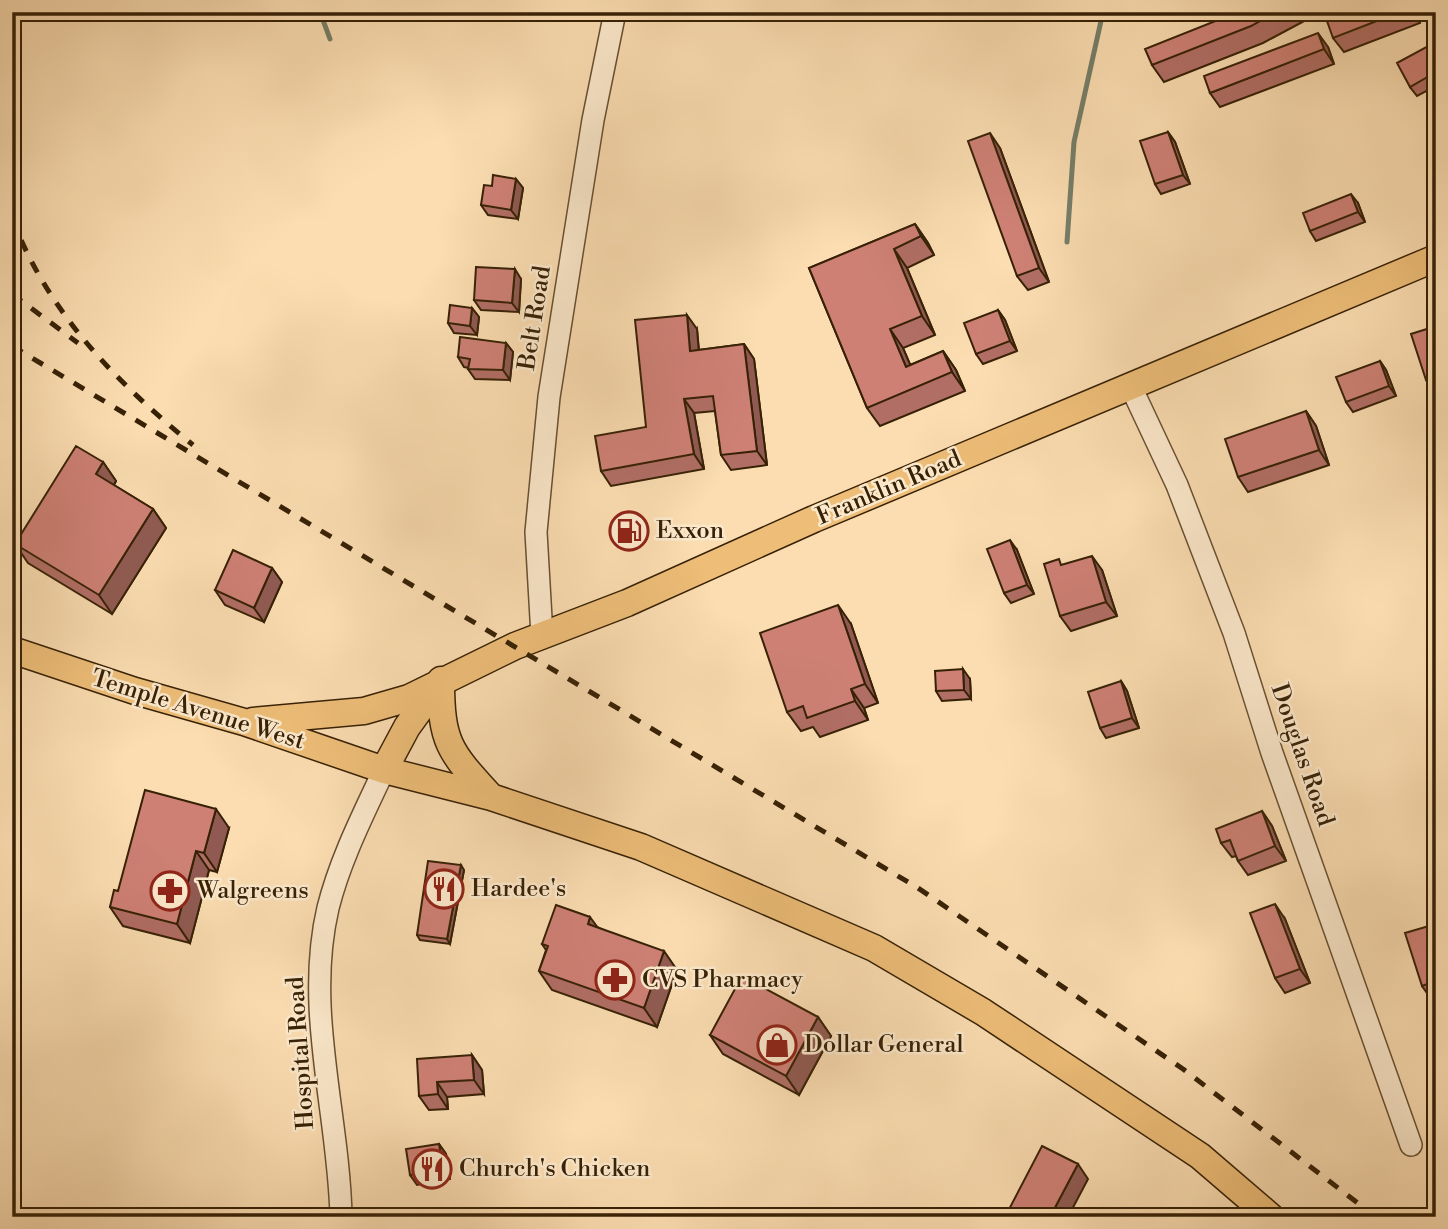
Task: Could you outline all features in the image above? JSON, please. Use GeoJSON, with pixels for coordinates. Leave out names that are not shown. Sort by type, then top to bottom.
{"type":"FeatureCollection","features":[{"type":"Feature","properties":{"kind":"main road","name":"Franklin Road"},"geometry":{"type":"LineString","coordinates":[[244,722],[364,711],[409,698],[441,680],[627,603],[814,519],[1436,258]]}},
{"type":"Feature","properties":{"kind":"main road","name":"Temple Avenue West"},"geometry":{"type":"LineString","coordinates":[[12,650],[135,691],[244,722],[384,770],[491,797],[641,847],[874,948],[983,1012],[1200,1156],[1271,1217]]}},
{"type":"Feature","properties":{"kind":"main road"},"geometry":{"type":"LineString","coordinates":[[384,770],[407,727],[441,680]]}},
{"type":"Feature","properties":{"kind":"main road"},"geometry":{"type":"LineString","coordinates":[[441,680],[441,716],[448,745],[491,797]]}},
{"type":"Feature","properties":{"kind":"street","name":"Belt Road"},"geometry":{"type":"LineString","coordinates":[[542,636],[536,532],[549,397],[593,120],[615,12]]}},
{"type":"Feature","properties":{"kind":"street","name":"Douglas Road"},"geometry":{"type":"LineString","coordinates":[[1131,387],[1177,485],[1234,633],[1276,764],[1411,1145]]}},
{"type":"Feature","properties":{"kind":"street","name":"Hospital Road"},"geometry":{"type":"LineString","coordinates":[[341,1217],[322,1027],[322,948],[328,908],[349,845],[384,770]]}},
{"type":"Feature","properties":{"kind":"building"},"geometry":{"type":"Polygon","coordinates":[[[1238,12],[1276,12],[1251,26],[1152,65],[1145,49],[1238,12]]]}},
{"type":"Feature","properties":{"kind":"building"},"geometry":{"type":"Polygon","coordinates":[[[1350,12],[1400,12],[1333,38],[1327,21],[1350,12]]]}},
{"type":"Feature","properties":{"kind":"building"},"geometry":{"type":"Polygon","coordinates":[[[1318,33],[1324,49],[1210,93],[1204,76],[1318,33]]]}},
{"type":"Feature","properties":{"kind":"building"},"geometry":{"type":"Polygon","coordinates":[[[1430,45],[1436,56],[1436,72],[1410,87],[1397,63],[1430,45]]]}},
{"type":"Feature","properties":{"kind":"building"},"geometry":{"type":"Polygon","coordinates":[[[1168,132],[1183,175],[1155,184],[1140,141],[1168,132]]]}},
{"type":"Feature","properties":{"kind":"building"},"geometry":{"type":"Polygon","coordinates":[[[990,133],[1039,268],[1017,276],[968,141],[990,133]]]}},
{"type":"Feature","properties":{"kind":"building"},"geometry":{"type":"Polygon","coordinates":[[[493,175],[516,179],[511,210],[481,205],[484,185],[492,186],[493,175]]]}},
{"type":"Feature","properties":{"kind":"building"},"geometry":{"type":"Polygon","coordinates":[[[1351,194],[1358,212],[1310,231],[1303,213],[1351,194]]]}},
{"type":"Feature","properties":{"kind":"building"},"geometry":{"type":"Polygon","coordinates":[[[915,224],[921,236],[894,249],[922,316],[890,329],[906,367],[943,351],[952,372],[867,408],[809,268],[915,224]]]}},
{"type":"Feature","properties":{"kind":"building"},"geometry":{"type":"Polygon","coordinates":[[[476,267],[515,269],[512,303],[474,300],[476,267]]]}},
{"type":"Feature","properties":{"kind":"building"},"geometry":{"type":"Polygon","coordinates":[[[450,305],[472,308],[470,326],[448,323],[450,305]]]}},
{"type":"Feature","properties":{"kind":"building"},"geometry":{"type":"Polygon","coordinates":[[[998,310],[1010,341],[976,354],[964,323],[998,310]]]}},
{"type":"Feature","properties":{"kind":"building"},"geometry":{"type":"Polygon","coordinates":[[[687,315],[690,351],[744,344],[757,451],[721,455],[713,396],[684,399],[694,454],[601,471],[595,436],[646,427],[635,320],[687,315]]]}},
{"type":"Feature","properties":{"kind":"building"},"geometry":{"type":"Polygon","coordinates":[[[1436,326],[1436,376],[1426,380],[1411,334],[1436,326]]]}},
{"type":"Feature","properties":{"kind":"building"},"geometry":{"type":"Polygon","coordinates":[[[460,337],[506,343],[503,370],[468,369],[470,359],[458,357],[460,337]]]}},
{"type":"Feature","properties":{"kind":"building"},"geometry":{"type":"Polygon","coordinates":[[[1380,361],[1389,386],[1346,402],[1336,377],[1380,361]]]}},
{"type":"Feature","properties":{"kind":"building"},"geometry":{"type":"Polygon","coordinates":[[[1306,411],[1319,450],[1238,477],[1225,439],[1306,411]]]}},
{"type":"Feature","properties":{"kind":"building"},"geometry":{"type":"Polygon","coordinates":[[[76,446],[103,462],[96,474],[153,509],[99,595],[15,544],[76,446]]]}},
{"type":"Feature","properties":{"kind":"building"},"geometry":{"type":"Polygon","coordinates":[[[1010,540],[1027,585],[1004,593],[987,549],[1010,540]]]}},
{"type":"Feature","properties":{"kind":"building"},"geometry":{"type":"Polygon","coordinates":[[[233,550],[272,568],[254,608],[215,590],[233,550]]]}},
{"type":"Feature","properties":{"kind":"building"},"geometry":{"type":"Polygon","coordinates":[[[1092,556],[1106,602],[1060,616],[1044,564],[1059,559],[1061,565],[1092,556]]]}},
{"type":"Feature","properties":{"kind":"building"},"geometry":{"type":"Polygon","coordinates":[[[838,605],[865,684],[851,689],[855,701],[807,718],[803,706],[787,712],[760,633],[838,605]]]}},
{"type":"Feature","properties":{"kind":"building"},"geometry":{"type":"Polygon","coordinates":[[[963,669],[964,690],[936,691],[935,671],[963,669]]]}},
{"type":"Feature","properties":{"kind":"building"},"geometry":{"type":"Polygon","coordinates":[[[1121,681],[1132,718],[1100,728],[1088,692],[1121,681]]]}},
{"type":"Feature","properties":{"kind":"building","name":"Walgreens"},"geometry":{"type":"Polygon","coordinates":[[[145,790],[216,809],[204,853],[196,851],[177,924],[110,907],[114,890],[118,891],[145,790]]]}},
{"type":"Feature","properties":{"kind":"building"},"geometry":{"type":"Polygon","coordinates":[[[1262,811],[1275,846],[1238,861],[1230,840],[1221,843],[1216,829],[1262,811]]]}},
{"type":"Feature","properties":{"kind":"building","name":"Hardee's"},"geometry":{"type":"Polygon","coordinates":[[[428,861],[461,865],[447,939],[417,935],[428,861]]]}},
{"type":"Feature","properties":{"kind":"building"},"geometry":{"type":"Polygon","coordinates":[[[1275,904],[1300,969],[1275,978],[1250,913],[1275,904]]]}},
{"type":"Feature","properties":{"kind":"building","name":"CVS Pharmacy"},"geometry":{"type":"Polygon","coordinates":[[[556,905],[590,917],[588,924],[664,951],[644,1008],[539,971],[548,946],[542,944],[556,905]]]}},
{"type":"Feature","properties":{"kind":"building"},"geometry":{"type":"Polygon","coordinates":[[[1429,926],[1436,948],[1436,981],[1422,986],[1405,933],[1429,926]]]}},
{"type":"Feature","properties":{"kind":"building","name":"Dollar General"},"geometry":{"type":"Polygon","coordinates":[[[742,976],[818,1017],[786,1076],[710,1035],[742,976]]]}},
{"type":"Feature","properties":{"kind":"building"},"geometry":{"type":"Polygon","coordinates":[[[472,1055],[474,1080],[437,1082],[438,1094],[419,1096],[417,1059],[472,1055]]]}},
{"type":"Feature","properties":{"kind":"building"},"geometry":{"type":"Polygon","coordinates":[[[439,1144],[443,1169],[410,1175],[406,1149],[439,1144]]]}},
{"type":"Feature","properties":{"kind":"building"},"geometry":{"type":"Polygon","coordinates":[[[1042,1146],[1078,1164],[1050,1217],[1005,1217],[1042,1146]]]}},
{"type":"Feature","properties":{"kind":"waterway"},"geometry":{"type":"LineString","coordinates":[[320,12],[330,39]]}},
{"type":"Feature","properties":{"kind":"waterway"},"geometry":{"type":"LineString","coordinates":[[1067,242],[1074,142],[1103,12]]}},
{"type":"Feature","properties":{"kind":"railway"},"geometry":{"type":"LineString","coordinates":[[12,218],[45,285],[87,344],[137,396],[193,445]]}},
{"type":"Feature","properties":{"kind":"railway"},"geometry":{"type":"LineString","coordinates":[[12,294],[78,343]]}},
{"type":"Feature","properties":{"kind":"railway"},"geometry":{"type":"LineString","coordinates":[[12,346],[918,888],[1183,1069],[1376,1217]]}},
{"type":"Feature","properties":{"kind":"place","name":"Exxon"},"geometry":{"type":"Point","coordinates":[629,531]}},
{"type":"Feature","properties":{"kind":"place","name":"Hardee's"},"geometry":{"type":"Point","coordinates":[444,889]}},
{"type":"Feature","properties":{"kind":"place","name":"Walgreens"},"geometry":{"type":"Point","coordinates":[170,891]}},
{"type":"Feature","properties":{"kind":"place","name":"CVS Pharmacy"},"geometry":{"type":"Point","coordinates":[615,980]}},
{"type":"Feature","properties":{"kind":"place","name":"Dollar General"},"geometry":{"type":"Point","coordinates":[777,1045]}},
{"type":"Feature","properties":{"kind":"place","name":"Church's Chicken"},"geometry":{"type":"Point","coordinates":[432,1169]}}]}
